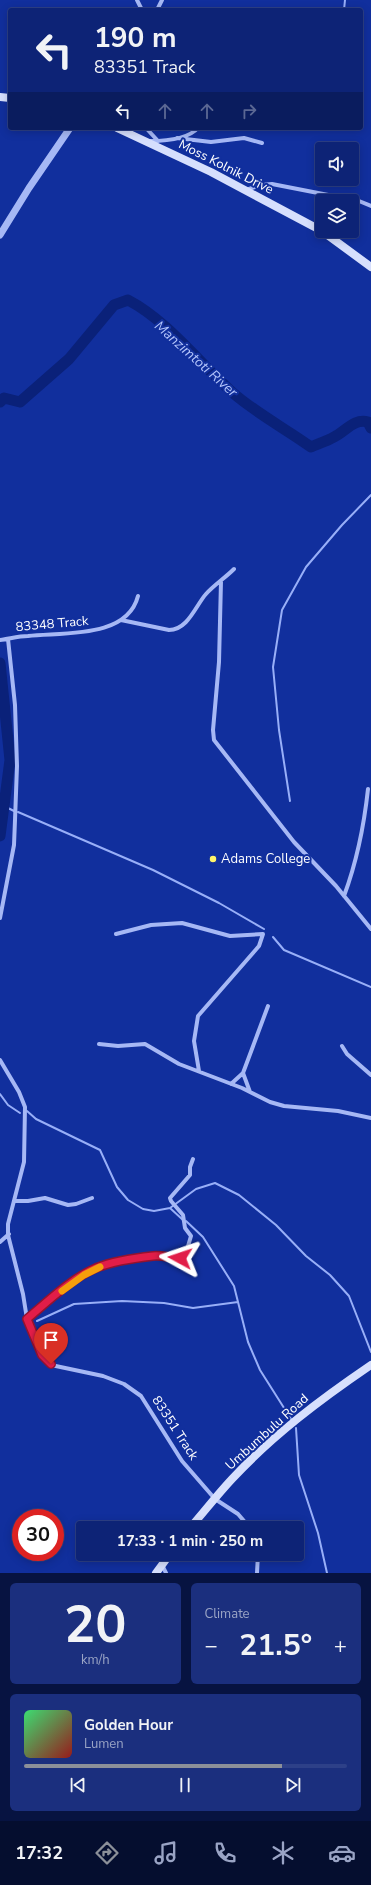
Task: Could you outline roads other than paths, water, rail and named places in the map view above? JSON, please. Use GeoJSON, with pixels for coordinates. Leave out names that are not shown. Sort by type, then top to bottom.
{"type":"FeatureCollection","features":[{"type":"Feature","properties":{"kind":"main road","name":"Moss Kolnik Drive"},"geometry":{"type":"LineString","coordinates":[[122,130],[246,190],[315,227]]}},
{"type":"Feature","properties":{"kind":"main road","name":"Moss Kolnik Drive"},"geometry":{"type":"LineString","coordinates":[[332,238],[371,267]]}},
{"type":"Feature","properties":{"kind":"main road","name":"Umbumbulu Road"},"geometry":{"type":"LineString","coordinates":[[196,1521],[232,1479],[279,1434],[329,1393],[371,1365]]}},
{"type":"Feature","properties":{"kind":"main road"},"geometry":{"type":"LineString","coordinates":[[156,1573],[164,1561]]}},
{"type":"Feature","properties":{"kind":"street"},"geometry":{"type":"LineString","coordinates":[[0,235],[29,188],[69,130]]}},
{"type":"Feature","properties":{"kind":"street"},"geometry":{"type":"LineString","coordinates":[[148,130],[158,141]]}},
{"type":"Feature","properties":{"kind":"street"},"geometry":{"type":"LineString","coordinates":[[147,141],[177,138],[190,134],[195,130]]}},
{"type":"Feature","properties":{"kind":"street"},"geometry":{"type":"LineString","coordinates":[[177,138],[211,142],[244,138],[262,143]]}},
{"type":"Feature","properties":{"kind":"street"},"geometry":{"type":"LineString","coordinates":[[246,190],[261,185],[272,184],[359,200],[371,206]]}},
{"type":"Feature","properties":{"kind":"street"},"geometry":{"type":"LineString","coordinates":[[121,620],[169,630],[176,629],[191,615],[207,592],[234,569]]}},
{"type":"Feature","properties":{"kind":"street"},"geometry":{"type":"LineString","coordinates":[[221,581],[219,662],[213,730],[214,740],[294,842],[344,896],[371,930]]}},
{"type":"Feature","properties":{"kind":"street","name":"83348 Track"},"geometry":{"type":"LineString","coordinates":[[1,640],[8,638],[96,630],[121,620],[133,610],[138,596]]}},
{"type":"Feature","properties":{"kind":"street"},"geometry":{"type":"LineString","coordinates":[[0,918],[14,845],[16,820],[17,766],[15,705],[8,638]]}},
{"type":"Feature","properties":{"kind":"street"},"geometry":{"type":"LineString","coordinates":[[344,896],[353,872],[368,789]]}},
{"type":"Feature","properties":{"kind":"street"},"geometry":{"type":"LineString","coordinates":[[116,934],[151,925],[182,924],[230,936],[263,934],[259,946],[198,1016],[194,1041],[199,1070]]}},
{"type":"Feature","properties":{"kind":"street"},"geometry":{"type":"LineString","coordinates":[[231,1084],[243,1073],[268,1006]]}},
{"type":"Feature","properties":{"kind":"street"},"geometry":{"type":"LineString","coordinates":[[98,1044],[118,1046],[146,1044],[179,1064],[199,1070],[215,1079],[284,1106],[338,1112],[371,1118]]}},
{"type":"Feature","properties":{"kind":"street"},"geometry":{"type":"LineString","coordinates":[[342,1046],[347,1054],[371,1075]]}},
{"type":"Feature","properties":{"kind":"street","name":"83351 Track"},"geometry":{"type":"LineString","coordinates":[[0,1060],[19,1092],[25,1107],[24,1162],[8,1224],[10,1234],[8,1235],[24,1294],[27,1319],[42,1355],[51,1364],[103,1376],[124,1384],[141,1396],[182,1461],[215,1499],[238,1514],[244,1521]]}},
{"type":"Feature","properties":{"kind":"street"},"geometry":{"type":"LineString","coordinates":[[243,1073],[250,1092]]}},
{"type":"Feature","properties":{"kind":"street"},"geometry":{"type":"LineString","coordinates":[[27,1319],[84,1275],[95,1269],[117,1261],[154,1256],[180,1258],[184,1255],[192,1238],[185,1228],[183,1215],[170,1198],[190,1175],[190,1166],[194,1159]]}},
{"type":"Feature","properties":{"kind":"street"},"geometry":{"type":"LineString","coordinates":[[15,1201],[28,1201],[44,1198],[68,1205],[76,1204],[92,1198]]}},
{"type":"Feature","properties":{"kind":"street"},"geometry":{"type":"LineString","coordinates":[[0,1242],[10,1234]]}},
{"type":"Feature","properties":{"kind":"street"},"geometry":{"type":"LineString","coordinates":[[257,1573],[258,1561]]}},
{"type":"Feature","properties":{"kind":"street"},"geometry":{"type":"LineString","coordinates":[[162,1564],[166,1573]]}},
{"type":"Feature","properties":{"kind":"waterway"},"geometry":{"type":"LineString","coordinates":[[344,8],[345,0]]}},
{"type":"Feature","properties":{"kind":"waterway","name":"Manzimtoti River"},"geometry":{"type":"LineString","coordinates":[[0,402],[4,398],[20,402],[69,359],[114,305],[128,300],[143,309],[170,331],[233,393],[261,414],[311,447],[338,435],[358,422],[368,422],[371,428]]}},
{"type":"Feature","properties":{"kind":"waterway"},"geometry":{"type":"LineString","coordinates":[[290,801],[279,730],[273,667],[282,610],[306,567],[342,525],[371,495]]}},
{"type":"Feature","properties":{"kind":"waterway","name":"Manzimtoti River"},"geometry":{"type":"LineString","coordinates":[[0,663],[10,760],[0,836]]}},
{"type":"Feature","properties":{"kind":"waterway"},"geometry":{"type":"LineString","coordinates":[[4,806],[14,811]]}},
{"type":"Feature","properties":{"kind":"waterway"},"geometry":{"type":"LineString","coordinates":[[18,812],[153,870],[219,903],[264,929]]}},
{"type":"Feature","properties":{"kind":"waterway"},"geometry":{"type":"LineString","coordinates":[[273,937],[284,950],[371,987]]}},
{"type":"Feature","properties":{"kind":"waterway"},"geometry":{"type":"LineString","coordinates":[[0,1094],[8,1105],[20,1113]]}},
{"type":"Feature","properties":{"kind":"waterway"},"geometry":{"type":"LineString","coordinates":[[27,1111],[36,1119],[100,1150],[117,1187],[128,1200],[143,1209],[154,1211],[170,1208],[183,1220]]}},
{"type":"Feature","properties":{"kind":"waterway"},"geometry":{"type":"LineString","coordinates":[[170,1208],[196,1189],[215,1183],[239,1195],[276,1225],[306,1256],[330,1275],[349,1296],[371,1352]]}},
{"type":"Feature","properties":{"kind":"waterway"},"geometry":{"type":"LineString","coordinates":[[186,1221],[203,1237],[234,1286],[248,1342],[260,1370],[291,1419]]}},
{"type":"Feature","properties":{"kind":"waterway"},"geometry":{"type":"LineString","coordinates":[[37,1321],[74,1304],[122,1301],[164,1303],[193,1308],[238,1302]]}},
{"type":"Feature","properties":{"kind":"waterway"},"geometry":{"type":"LineString","coordinates":[[296,1428],[299,1475],[318,1533],[327,1573]]}},
{"type":"Feature","properties":{"kind":"place","name":"Adams College"},"geometry":{"type":"Point","coordinates":[213,859]}}]}
